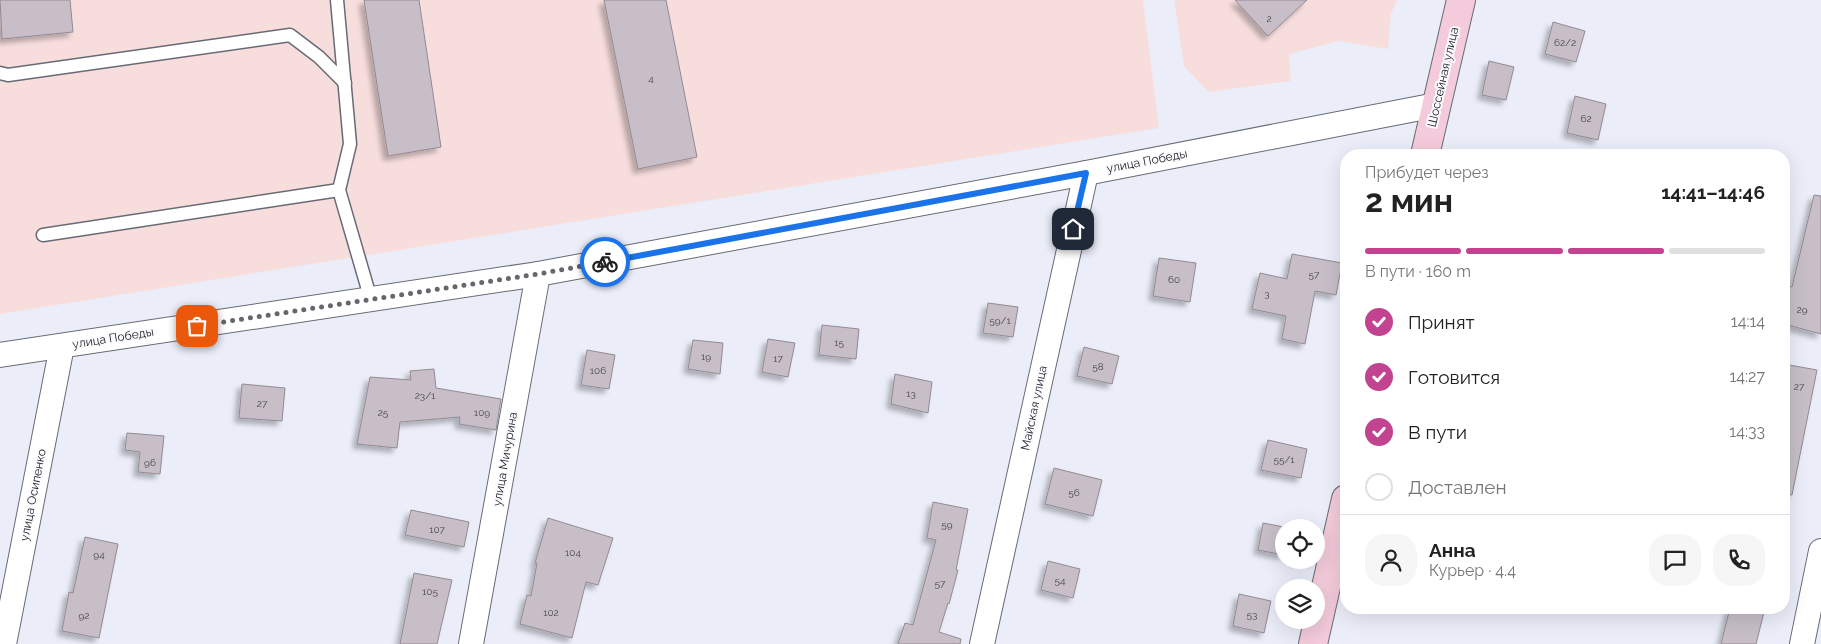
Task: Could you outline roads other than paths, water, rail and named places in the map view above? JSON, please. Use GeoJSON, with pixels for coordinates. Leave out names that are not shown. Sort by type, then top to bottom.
{"type":"FeatureCollection","features":[{"type":"Feature","properties":{"kind":"main road","name":"Шоссейная улица"},"geometry":{"type":"LineString","coordinates":[[1425,149],[1461,0]]}},
{"type":"Feature","properties":{"kind":"main road"},"geometry":{"type":"LineString","coordinates":[[1313,644],[1340,525]]}},
{"type":"Feature","properties":{"kind":"street","name":"улица Победы"},"geometry":{"type":"LineString","coordinates":[[0,355],[538,274],[1086,173],[1436,105]]}},
{"type":"Feature","properties":{"kind":"street","name":"Майская улица"},"geometry":{"type":"LineString","coordinates":[[982,644],[1086,173]]}},
{"type":"Feature","properties":{"kind":"street","name":"улица Мичурина"},"geometry":{"type":"LineString","coordinates":[[471,644],[538,274]]}},
{"type":"Feature","properties":{"kind":"street","name":"улица Осипенко"},"geometry":{"type":"LineString","coordinates":[[4,644],[62,346]]}},
{"type":"Feature","properties":{"kind":"street"},"geometry":{"type":"LineString","coordinates":[[1802,644],[1821,551]]}},
{"type":"Feature","properties":{"kind":"lane"},"geometry":{"type":"LineString","coordinates":[[337,0],[350,144],[339,190],[371,300]]}},
{"type":"Feature","properties":{"kind":"lane"},"geometry":{"type":"LineString","coordinates":[[0,73],[8,75],[290,35],[319,57],[345,83]]}},
{"type":"Feature","properties":{"kind":"lane"},"geometry":{"type":"LineString","coordinates":[[43,236],[339,190]]}}]}
